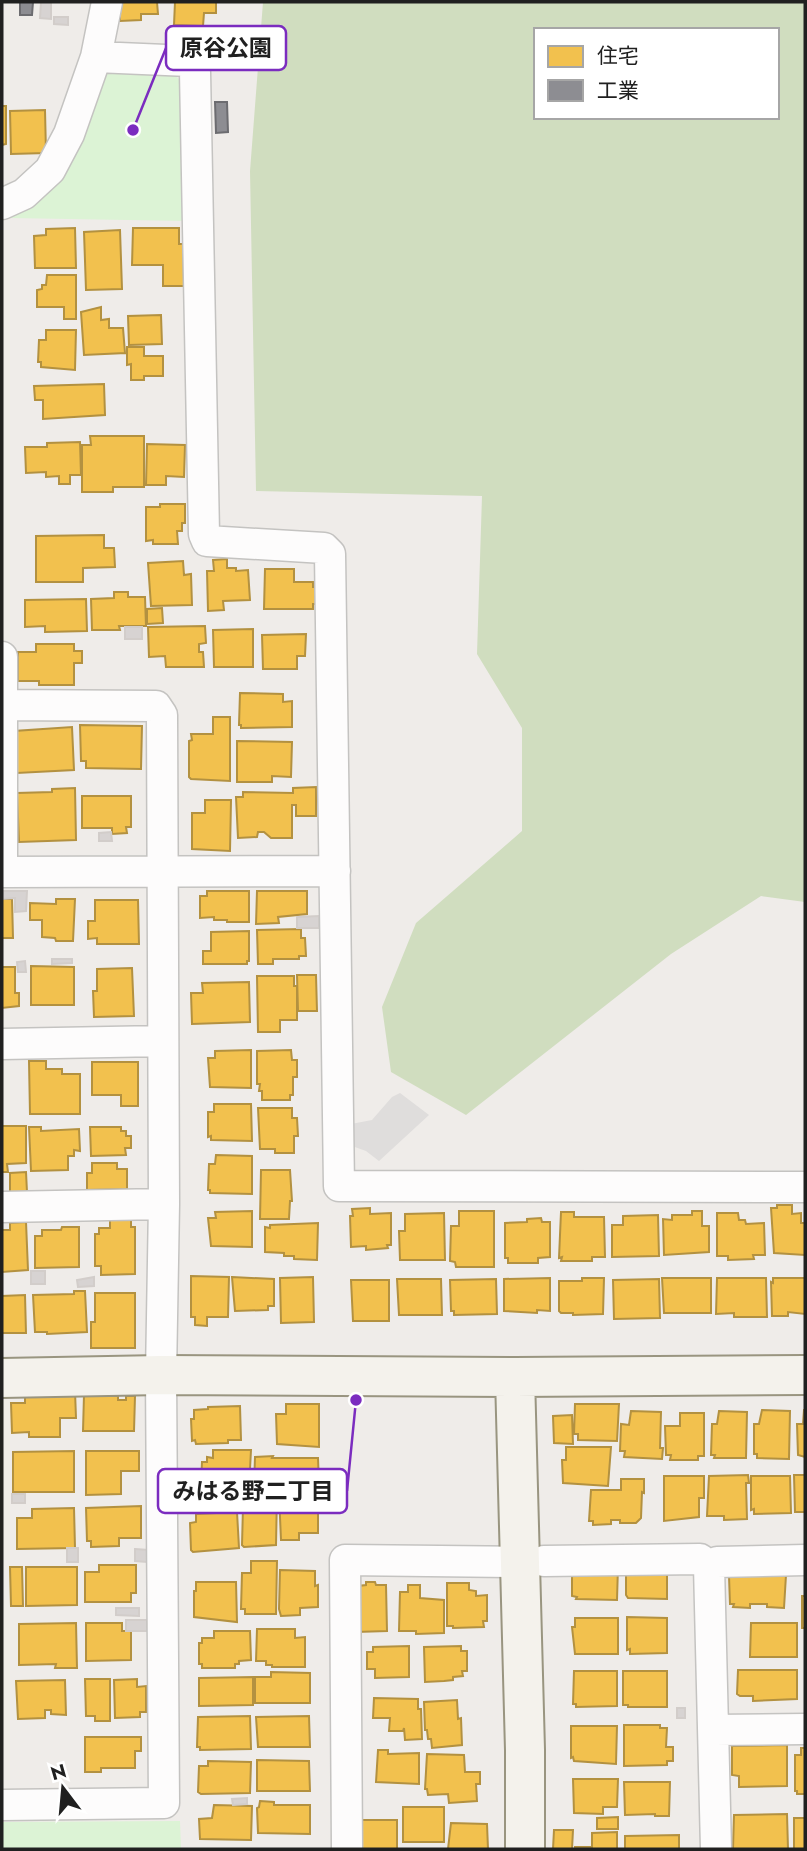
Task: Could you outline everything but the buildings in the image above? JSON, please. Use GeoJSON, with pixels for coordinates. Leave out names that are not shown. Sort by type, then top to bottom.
{"type":"FeatureCollection","features":[{"type":"Feature","properties":{"kind":"street"},"geometry":{"type":"LineString","coordinates":[[2,204],[24,194],[50,170],[69,134],[96,57],[107,2]]}},
{"type":"Feature","properties":{"kind":"street"},"geometry":{"type":"LineString","coordinates":[[96,57],[189,61],[195,72],[204,534],[207,541],[324,548],[330,554],[339,1185],[805,1187]]}},
{"type":"Feature","properties":{"kind":"street"},"geometry":{"type":"LineString","coordinates":[[2,657],[2,872],[335,871]]}},
{"type":"Feature","properties":{"kind":"street"},"geometry":{"type":"LineString","coordinates":[[2,1794],[2,1805],[164,1804],[161,1375],[164,1205],[162,715],[156,706],[3,705]]}},
{"type":"Feature","properties":{"kind":"street"},"geometry":{"type":"LineString","coordinates":[[2,1044],[162,1041]]}},
{"type":"Feature","properties":{"kind":"street"},"geometry":{"type":"LineString","coordinates":[[2,1207],[164,1205]]}},
{"type":"Feature","properties":{"kind":"street"},"geometry":{"type":"LineString","coordinates":[[2,1378],[161,1375],[805,1375]]}},
{"type":"Feature","properties":{"kind":"street"},"geometry":{"type":"LineString","coordinates":[[515,1377],[532,1562],[525,1849]]}},
{"type":"Feature","properties":{"kind":"street"},"geometry":{"type":"LineString","coordinates":[[347,1849],[345,1560],[532,1562],[700,1559],[709,1566]]}},
{"type":"Feature","properties":{"kind":"street"},"geometry":{"type":"LineString","coordinates":[[709,1566],[717,1562],[805,1560]]}},
{"type":"Feature","properties":{"kind":"street"},"geometry":{"type":"LineString","coordinates":[[709,1566],[716,1849]]}},
{"type":"Feature","properties":{"kind":"street"},"geometry":{"type":"LineString","coordinates":[[715,1730],[805,1729]]}},
{"type":"Feature","properties":{"kind":"green space"},"geometry":{"type":"Polygon","coordinates":[[[263,2],[805,2],[805,902],[761,896],[671,954],[466,1115],[391,1072],[382,1007],[416,923],[522,831],[522,728],[477,654],[482,496],[256,491],[250,171],[263,2]]]}},
{"type":"Feature","properties":{"kind":"green space"},"geometry":{"type":"Polygon","coordinates":[[[110,73],[174,75],[182,82],[187,221],[9,218],[9,213],[97,80],[110,73]]]}},
{"type":"Feature","properties":{"kind":"green space"},"geometry":{"type":"Polygon","coordinates":[[[180,1821],[181,1849],[2,1849],[2,1822],[180,1821]]]}},
{"type":"Feature","properties":{"kind":"shaded area"},"geometry":{"type":"Polygon","coordinates":[[[400,1093],[429,1115],[379,1161],[366,1151],[352,1146],[351,1124],[372,1120],[392,1097],[400,1093]]]}},
{"type":"Feature","properties":{"kind":"place","name":"原谷公園"},"geometry":{"type":"Point","coordinates":[133,130]}},
{"type":"Feature","properties":{"kind":"place","name":"みはる野二丁目"},"geometry":{"type":"Point","coordinates":[356,1400]}}]}
